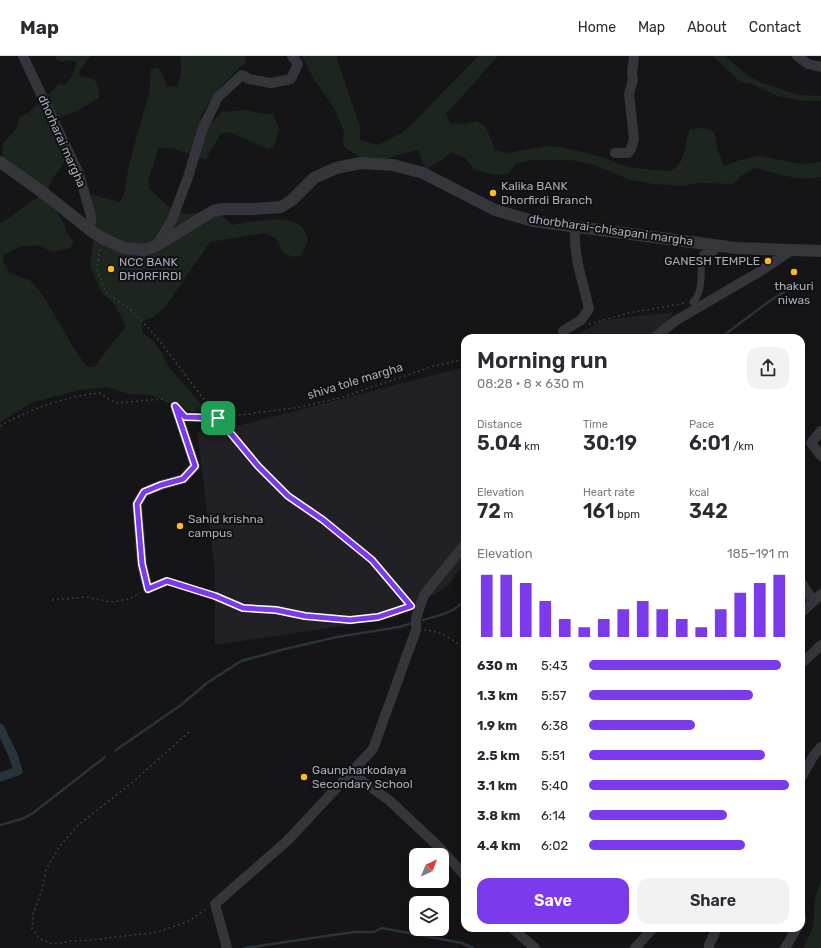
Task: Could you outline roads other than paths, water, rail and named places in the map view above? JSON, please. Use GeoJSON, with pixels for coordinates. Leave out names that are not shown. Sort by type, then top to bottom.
{"type":"FeatureCollection","features":[{"type":"Feature","properties":{"kind":"street","name":"dhorharai margha"},"geometry":{"type":"LineString","coordinates":[[23,56],[79,174],[91,216],[91,221],[85,226]]}},
{"type":"Feature","properties":{"kind":"street"},"geometry":{"type":"LineString","coordinates":[[156,246],[172,220],[188,177],[203,128],[218,97],[242,75],[249,79],[272,83],[291,79],[298,64],[292,56]]}},
{"type":"Feature","properties":{"kind":"street"},"geometry":{"type":"LineString","coordinates":[[615,153],[628,153],[634,139],[629,94],[633,80],[632,74],[634,56]]}},
{"type":"Feature","properties":{"kind":"street"},"geometry":{"type":"LineString","coordinates":[[797,56],[808,64],[821,67]]}},
{"type":"Feature","properties":{"kind":"street","name":"dhorbharai-chisapani margha"},"geometry":{"type":"LineString","coordinates":[[0,162],[104,239],[124,248],[130,249],[144,250],[156,246],[213,211],[223,208],[253,209],[281,207],[292,200],[314,178],[336,168],[360,164],[393,166],[423,173],[495,210],[533,221],[720,244],[736,248],[821,251]]}},
{"type":"Feature","properties":{"kind":"street"},"geometry":{"type":"LineString","coordinates":[[563,331],[581,320],[589,309],[574,243],[575,227]]}},
{"type":"Feature","properties":{"kind":"street"},"geometry":{"type":"LineString","coordinates":[[694,302],[698,298],[703,254],[714,252],[720,244]]}},
{"type":"Feature","properties":{"kind":"street"},"geometry":{"type":"LineString","coordinates":[[659,334],[675,321],[759,272],[792,250]]}},
{"type":"Feature","properties":{"kind":"street"},"geometry":{"type":"LineString","coordinates":[[148,589],[142,564],[137,504],[144,492],[161,485],[183,479],[195,466],[175,406]]}},
{"type":"Feature","properties":{"kind":"street"},"geometry":{"type":"LineString","coordinates":[[821,431],[811,443],[821,456]]}},
{"type":"Feature","properties":{"kind":"street"},"geometry":{"type":"LineString","coordinates":[[228,948],[215,904],[287,841],[373,749],[416,630],[416,618],[424,595],[461,549]]}},
{"type":"Feature","properties":{"kind":"street"},"geometry":{"type":"LineString","coordinates":[[805,588],[813,601]]}},
{"type":"Feature","properties":{"kind":"street"},"geometry":{"type":"LineString","coordinates":[[805,609],[821,594]]}},
{"type":"Feature","properties":{"kind":"street"},"geometry":{"type":"LineString","coordinates":[[805,660],[821,646]]}},
{"type":"Feature","properties":{"kind":"street"},"geometry":{"type":"LineString","coordinates":[[805,771],[814,755],[821,747]]}},
{"type":"Feature","properties":{"kind":"street"},"geometry":{"type":"LineString","coordinates":[[351,773],[390,801],[434,843],[461,872]]}},
{"type":"Feature","properties":{"kind":"street"},"geometry":{"type":"LineString","coordinates":[[517,932],[535,948]]}},
{"type":"Feature","properties":{"kind":"street"},"geometry":{"type":"LineString","coordinates":[[635,948],[649,932]]}},
{"type":"Feature","properties":{"kind":"street"},"geometry":{"type":"LineString","coordinates":[[709,948],[714,932]]}},
{"type":"Feature","properties":{"kind":"street"},"geometry":{"type":"LineString","coordinates":[[785,948],[795,932]]}},
{"type":"Feature","properties":{"kind":"waterway"},"geometry":{"type":"LineString","coordinates":[[725,334],[771,300],[789,289]]}},
{"type":"Feature","properties":{"kind":"waterway"},"geometry":{"type":"LineString","coordinates":[[423,620],[451,611],[461,604]]}},
{"type":"Feature","properties":{"kind":"waterway"},"geometry":{"type":"LineString","coordinates":[[116,750],[181,705],[207,683],[241,661],[337,637],[399,627],[413,623]]}},
{"type":"Feature","properties":{"kind":"waterway"},"geometry":{"type":"LineString","coordinates":[[0,728],[13,755],[18,771],[0,777]]}},
{"type":"Feature","properties":{"kind":"waterway"},"geometry":{"type":"LineString","coordinates":[[0,825],[22,819],[33,813],[105,757]]}},
{"type":"Feature","properties":{"kind":"waterway"},"geometry":{"type":"LineString","coordinates":[[245,948],[355,932],[374,932],[382,928],[462,943],[473,948]]}},
{"type":"Feature","properties":{"kind":"place","name":"Kalika BANK Dhorfirdi Branch"},"geometry":{"type":"Point","coordinates":[493,193]}},
{"type":"Feature","properties":{"kind":"place","name":"GANESH TEMPLE"},"geometry":{"type":"Point","coordinates":[768,261]}},
{"type":"Feature","properties":{"kind":"place","name":"NCC BANK DHORFIRDI"},"geometry":{"type":"Point","coordinates":[111,269]}},
{"type":"Feature","properties":{"kind":"place","name":"thakuri niwas"},"geometry":{"type":"Point","coordinates":[794,272]}},
{"type":"Feature","properties":{"kind":"place","name":"Sahid krishna campus"},"geometry":{"type":"Point","coordinates":[180,526]}},
{"type":"Feature","properties":{"kind":"place","name":"Gaunpharkodaya Secondary School"},"geometry":{"type":"Point","coordinates":[304,777]}}]}
